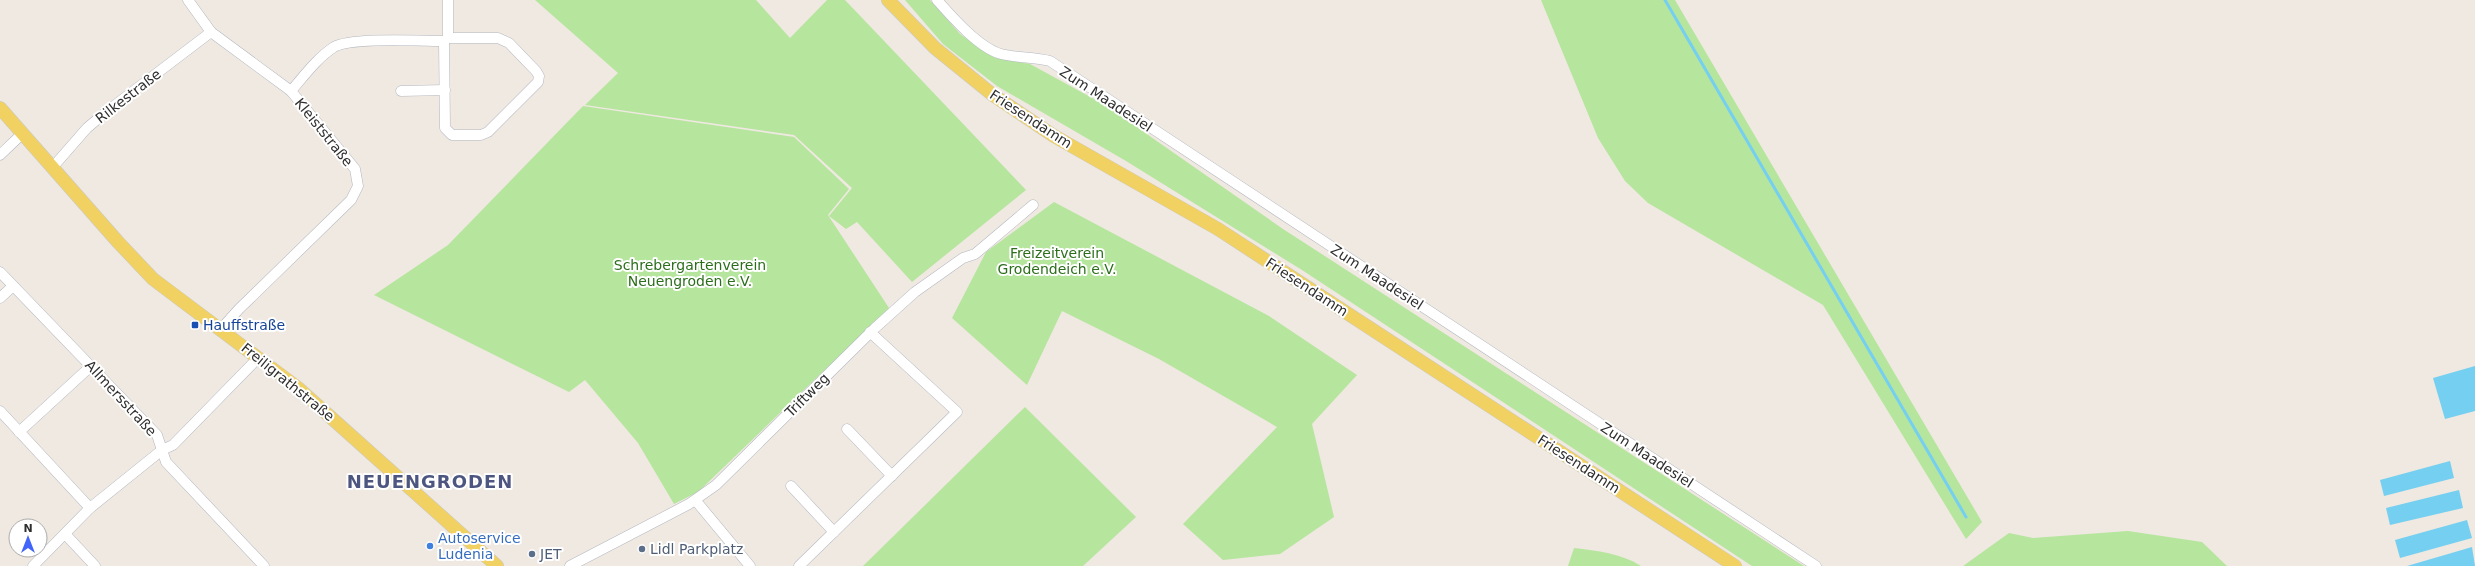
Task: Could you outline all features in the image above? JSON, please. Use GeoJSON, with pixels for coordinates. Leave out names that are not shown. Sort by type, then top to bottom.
{"type":"FeatureCollection","features":[{"type":"Feature","properties":{"kind":"main road","name":"Friesendamm"},"geometry":{"type":"LineString","coordinates":[[888,0],[935,48],[1005,103],[1054,136],[1218,229],[1735,566]]}},
{"type":"Feature","properties":{"kind":"main road","name":"Freiligrathstraße"},"geometry":{"type":"LineString","coordinates":[[0,108],[52,168],[153,278],[298,388],[498,566]]}},
{"type":"Feature","properties":{"kind":"street","name":"Kleiststraße"},"geometry":{"type":"LineString","coordinates":[[188,0],[211,32],[291,91],[354,169],[358,186],[351,200],[239,309],[221,329]]}},
{"type":"Feature","properties":{"kind":"street"},"geometry":{"type":"LineString","coordinates":[[291,91],[323,56],[336,46],[351,42],[446,40],[498,38],[509,43],[539,76],[538,82],[488,132],[480,135],[452,135],[445,128],[446,40],[448,0]]}},
{"type":"Feature","properties":{"kind":"street","name":"Zum Maadesiel"},"geometry":{"type":"LineString","coordinates":[[937,0],[964,28],[991,49],[1010,56],[1050,61],[1816,566]]}},
{"type":"Feature","properties":{"kind":"street","name":"Rilkestraße"},"geometry":{"type":"LineString","coordinates":[[52,168],[87,128],[101,116],[211,32]]}},
{"type":"Feature","properties":{"kind":"street"},"geometry":{"type":"LineString","coordinates":[[401,91],[445,90]]}},
{"type":"Feature","properties":{"kind":"street"},"geometry":{"type":"LineString","coordinates":[[0,155],[22,134]]}},
{"type":"Feature","properties":{"kind":"street","name":"Triftweg"},"geometry":{"type":"LineString","coordinates":[[570,566],[696,501],[722,480],[870,332],[914,292],[963,258],[975,254],[1033,205]]}},
{"type":"Feature","properties":{"kind":"street","name":"Allmersstraße"},"geometry":{"type":"LineString","coordinates":[[0,272],[157,435],[166,462],[264,566]]}},
{"type":"Feature","properties":{"kind":"street"},"geometry":{"type":"LineString","coordinates":[[0,298],[13,286]]}},
{"type":"Feature","properties":{"kind":"street"},"geometry":{"type":"LineString","coordinates":[[799,566],[957,412],[870,332]]}},
{"type":"Feature","properties":{"kind":"street"},"geometry":{"type":"LineString","coordinates":[[33,566],[66,535],[90,508],[162,450],[173,445],[259,357]]}},
{"type":"Feature","properties":{"kind":"street"},"geometry":{"type":"LineString","coordinates":[[19,432],[91,366]]}},
{"type":"Feature","properties":{"kind":"street"},"geometry":{"type":"LineString","coordinates":[[0,411],[90,508]]}},
{"type":"Feature","properties":{"kind":"street"},"geometry":{"type":"LineString","coordinates":[[847,429],[892,476]]}},
{"type":"Feature","properties":{"kind":"street"},"geometry":{"type":"LineString","coordinates":[[791,486],[834,532]]}},
{"type":"Feature","properties":{"kind":"street"},"geometry":{"type":"LineString","coordinates":[[696,501],[750,566]]}},
{"type":"Feature","properties":{"kind":"street"},"geometry":{"type":"LineString","coordinates":[[66,535],[95,566]]}},
{"type":"Feature","properties":{"kind":"green space"},"geometry":{"type":"Polygon","coordinates":[[[535,0],[756,0],[790,38],[827,0],[845,0],[1026,190],[912,282],[857,222],[846,229],[829,216],[852,188],[794,135],[585,105],[618,73],[535,0]]]}},
{"type":"Feature","properties":{"kind":"green space"},"geometry":{"type":"Polygon","coordinates":[[[905,0],[930,0],[960,34],[995,58],[1030,64],[1105,105],[1283,229],[1804,566],[1752,566],[1302,270],[1126,161],[997,86],[943,44],[905,0]]]}},
{"type":"Feature","properties":{"kind":"green space"},"geometry":{"type":"Polygon","coordinates":[[[1541,0],[1675,0],[1982,522],[1966,539],[1823,305],[1648,203],[1625,181],[1598,138],[1541,0]]]}},
{"type":"Feature","properties":{"kind":"green space","name":"Schrebergartenverein Neuengroden e.V."},"geometry":{"type":"Polygon","coordinates":[[[583,106],[794,137],[849,189],[828,215],[889,308],[698,492],[674,504],[638,443],[585,380],[569,392],[374,295],[448,245],[583,106]]]}},
{"type":"Feature","properties":{"kind":"green space","name":"Freizeitverein Grodendeich e.V."},"geometry":{"type":"Polygon","coordinates":[[[1054,202],[1269,316],[1357,375],[1312,424],[1334,517],[1280,554],[1223,560],[1183,524],[1277,427],[1159,359],[1062,311],[1027,385],[952,318],[986,252],[1054,202]]]}},
{"type":"Feature","properties":{"kind":"green space"},"geometry":{"type":"Polygon","coordinates":[[[1025,407],[1136,517],[1083,566],[863,566],[1025,407]]]}},
{"type":"Feature","properties":{"kind":"green space"},"geometry":{"type":"Polygon","coordinates":[[[2128,531],[2202,542],[2227,566],[1963,566],[2009,533],[2033,538],[2128,531]]]}},
{"type":"Feature","properties":{"kind":"green space"},"geometry":{"type":"Polygon","coordinates":[[[1574,548],[1617,555],[1641,566],[1568,566],[1574,548]]]}},
{"type":"Feature","properties":{"kind":"water"},"geometry":{"type":"Polygon","coordinates":[[[2475,366],[2475,411],[2445,419],[2433,378],[2475,366]]]}},
{"type":"Feature","properties":{"kind":"water"},"geometry":{"type":"Polygon","coordinates":[[[2450,461],[2454,478],[2384,496],[2380,480],[2450,461]]]}},
{"type":"Feature","properties":{"kind":"water"},"geometry":{"type":"Polygon","coordinates":[[[2459,490],[2463,508],[2390,525],[2386,508],[2459,490]]]}},
{"type":"Feature","properties":{"kind":"water"},"geometry":{"type":"Polygon","coordinates":[[[2467,520],[2472,538],[2400,558],[2395,540],[2467,520]]]}},
{"type":"Feature","properties":{"kind":"water"},"geometry":{"type":"Polygon","coordinates":[[[2472,547],[2475,566],[2407,566],[2472,547]]]}},
{"type":"Feature","properties":{"kind":"waterway"},"geometry":{"type":"LineString","coordinates":[[1665,0],[1966,517]]}},
{"type":"Feature","properties":{"kind":"place","name":"Hauffstraße"},"geometry":{"type":"Point","coordinates":[195,325]}},
{"type":"Feature","properties":{"kind":"place","name":"Autoservice Ludenia"},"geometry":{"type":"Point","coordinates":[430,546]}},
{"type":"Feature","properties":{"kind":"place","name":"Lidl Parkplatz"},"geometry":{"type":"Point","coordinates":[642,549]}},
{"type":"Feature","properties":{"kind":"place","name":"JET"},"geometry":{"type":"Point","coordinates":[532,554]}},
{"type":"Feature","properties":{"kind":"district","name":"NEUENGRODEN"},"geometry":{"type":"Point","coordinates":[430,481]}}]}
